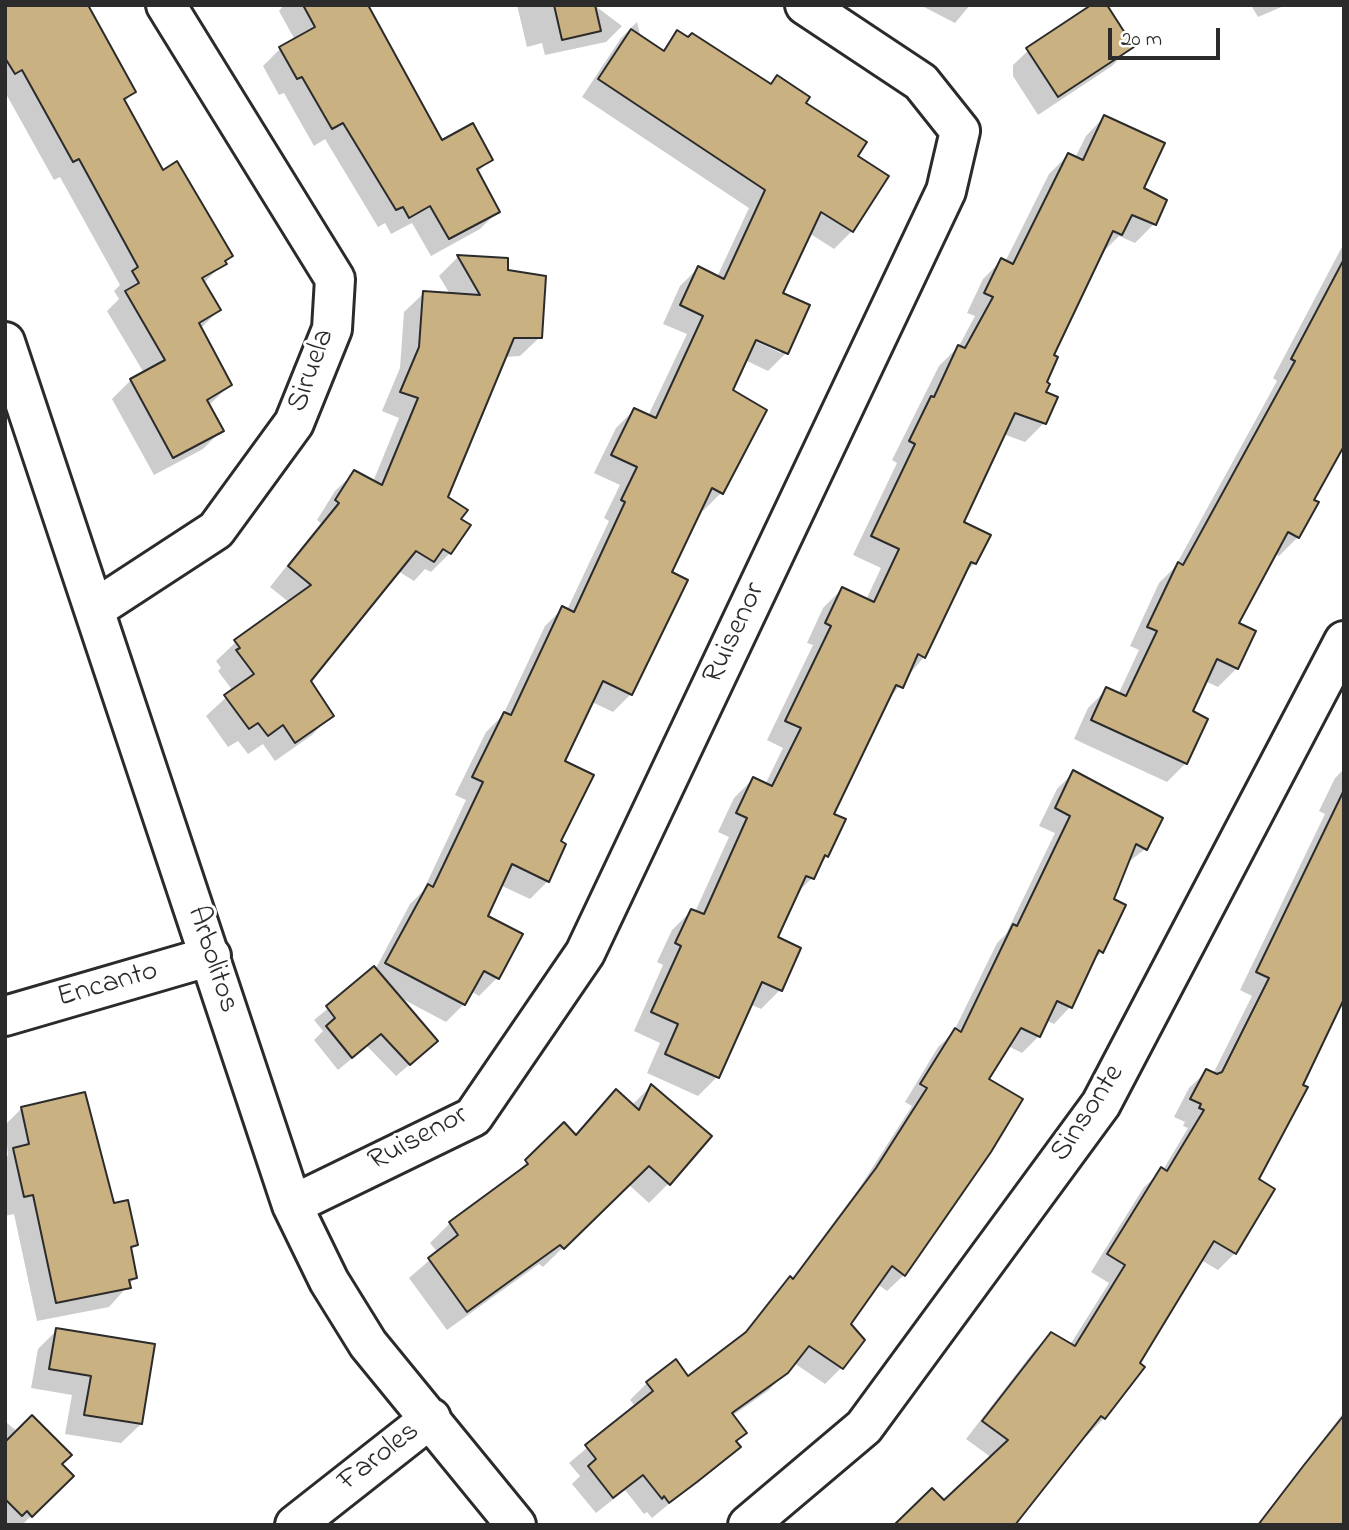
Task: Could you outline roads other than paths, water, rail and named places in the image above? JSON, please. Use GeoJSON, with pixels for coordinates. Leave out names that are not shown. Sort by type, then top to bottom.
{"type":"FeatureCollection","features":[{"type":"Feature","properties":{"kind":"street","name":"Siruela"},"geometry":{"type":"LineString","coordinates":[[95,609],[216,530],[294,423],[332,329],[335,279],[166,5]]}},
{"type":"Feature","properties":{"kind":"street","name":"Ruisenor"},"geometry":{"type":"LineString","coordinates":[[292,1205],[472,1117],[585,953],[946,191],[960,131],[921,82],[805,5]]}},
{"type":"Feature","properties":{"kind":"street","name":"Arbolitos"},"geometry":{"type":"LineString","coordinates":[[6,346],[292,1205],[329,1281],[368,1344],[516,1525]]}},
{"type":"Feature","properties":{"kind":"street","name":"Sinsonte"},"geometry":{"type":"LineString","coordinates":[[748,1525],[864,1427],[1101,1104],[1344,641]]}},
{"type":"Feature","properties":{"kind":"street","name":"Encanto"},"geometry":{"type":"LineString","coordinates":[[5,1016],[211,956]]}},
{"type":"Feature","properties":{"kind":"street","name":"Faroles"},"geometry":{"type":"LineString","coordinates":[[295,1525],[431,1418]]}}]}
